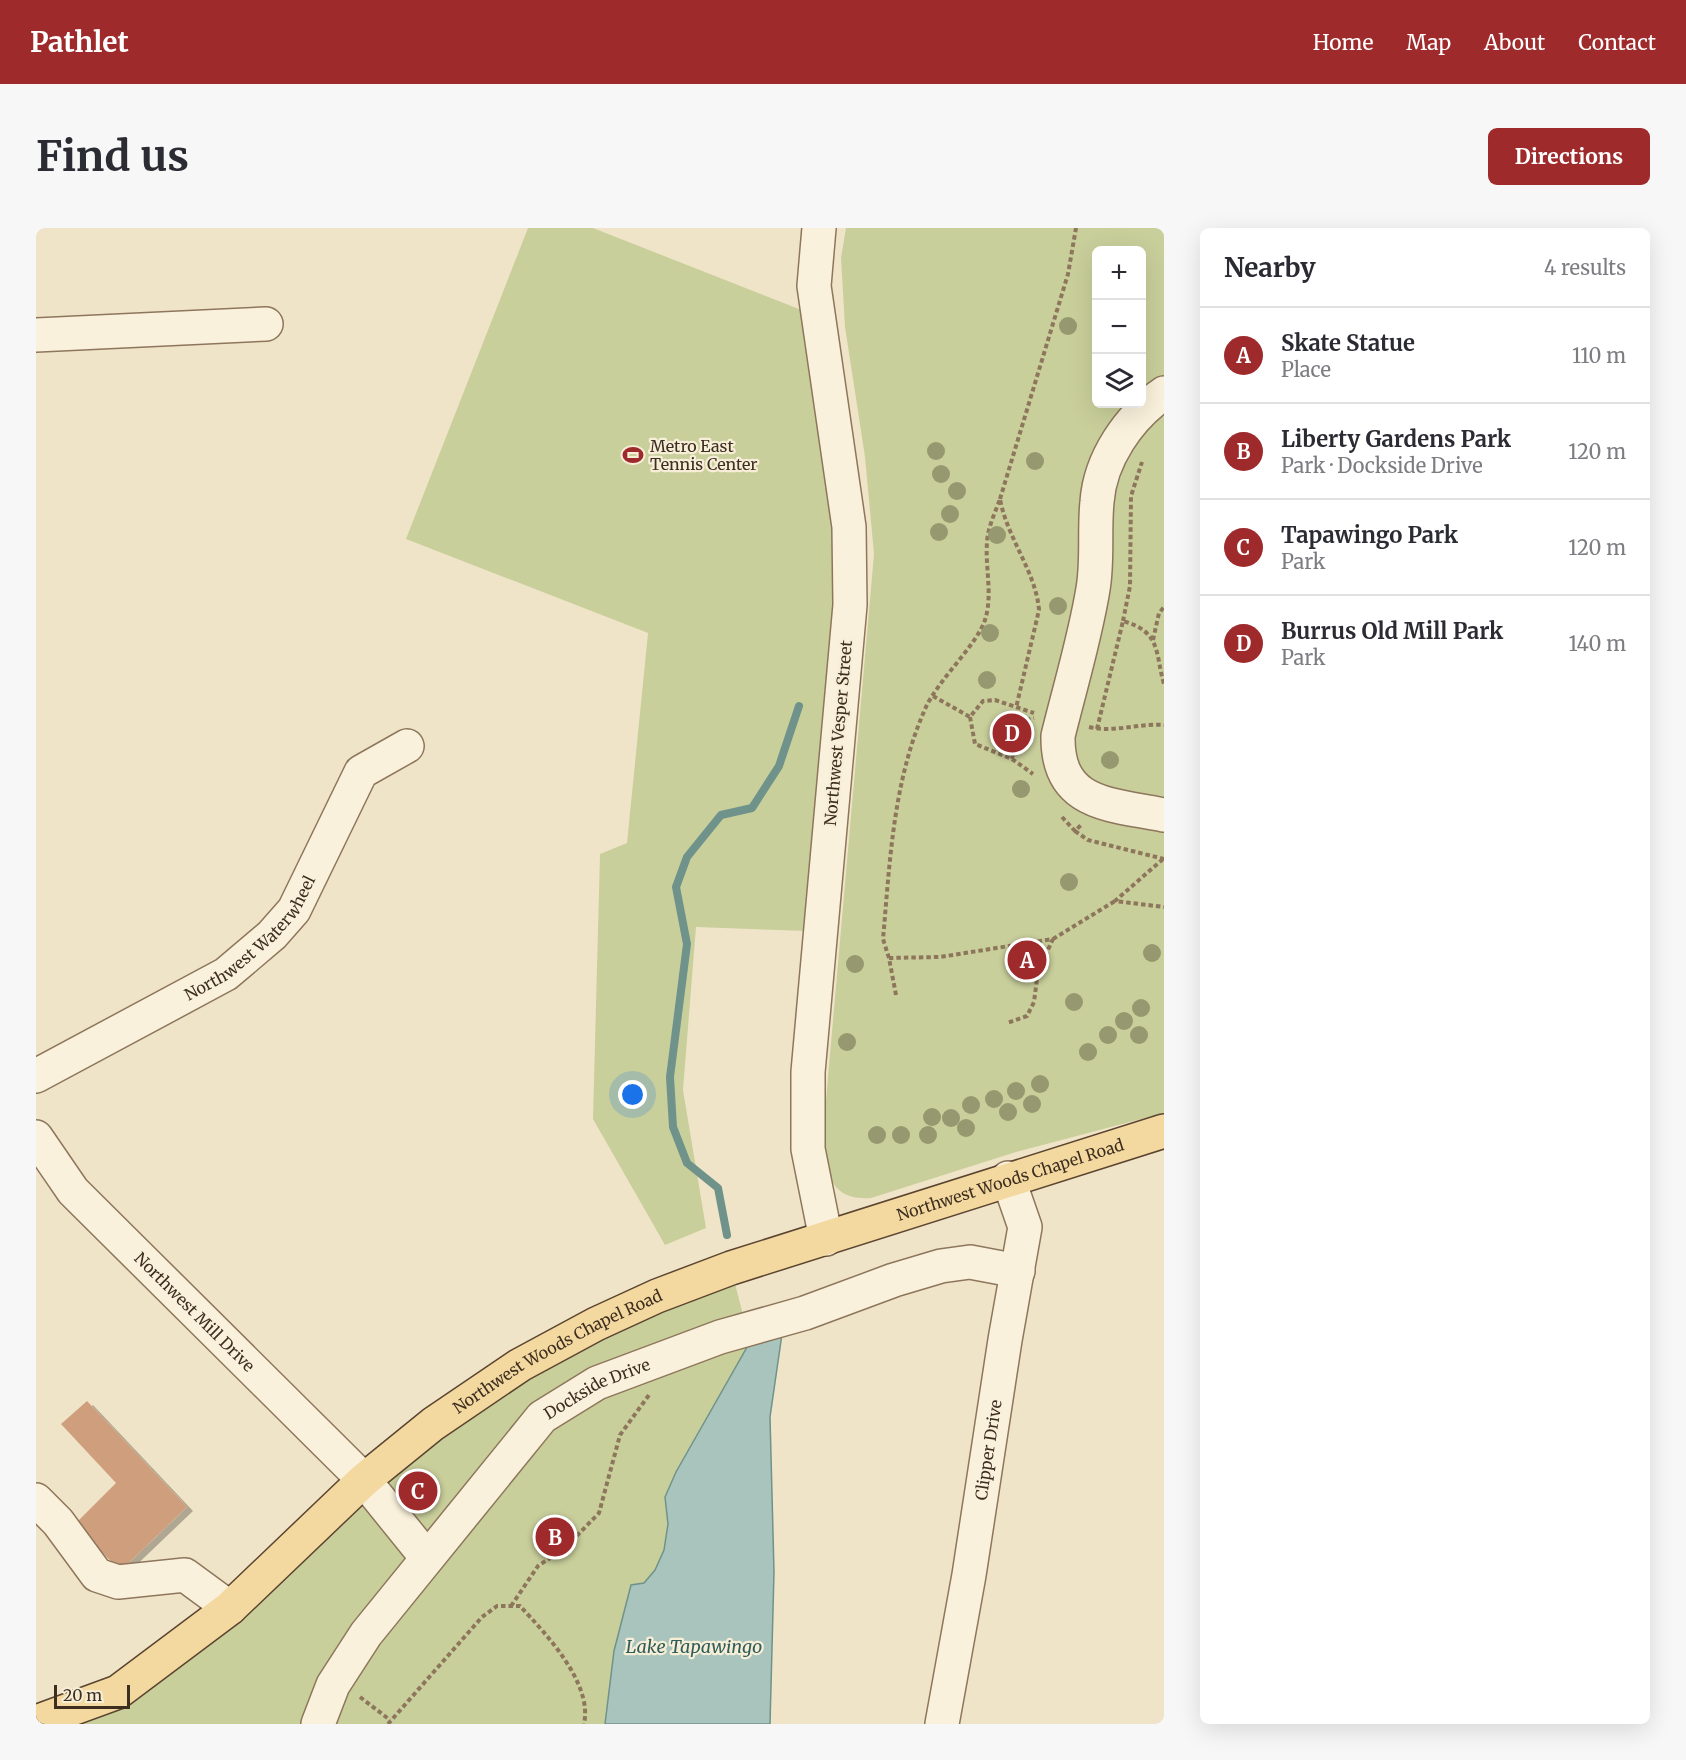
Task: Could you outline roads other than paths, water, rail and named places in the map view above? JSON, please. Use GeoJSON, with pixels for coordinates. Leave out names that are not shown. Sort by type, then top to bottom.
{"type":"FeatureCollection","features":[{"type":"Feature","properties":{"kind":"main road","name":"Northwest Woods Chapel Road"},"geometry":{"type":"LineString","coordinates":[[36,1722],[118,1692],[230,1608],[364,1480],[433,1424],[520,1365],[596,1324],[657,1296],[720,1272],[1008,1178],[1164,1131]]}},
{"type":"Feature","properties":{"kind":"street","name":"Northwest Vesper Street"},"geometry":{"type":"LineString","coordinates":[[819,228],[814,286],[849,527],[850,605],[807,1072],[808,1149],[826,1239]]}},
{"type":"Feature","properties":{"kind":"street"},"geometry":{"type":"LineString","coordinates":[[36,335],[266,324]]}},
{"type":"Feature","properties":{"kind":"street"},"geometry":{"type":"LineString","coordinates":[[1164,393],[1151,402],[1130,425],[1107,463],[1101,480],[1097,501],[1093,589],[1058,736],[1058,755],[1064,774],[1075,789],[1086,798],[1164,815]]}},
{"type":"Feature","properties":{"kind":"street","name":"Northwest Waterwheel"},"geometry":{"type":"LineString","coordinates":[[36,1076],[226,974],[259,947],[294,910],[361,772],[407,746]]}},
{"type":"Feature","properties":{"kind":"street","name":"Northwest Mill Drive"},"geometry":{"type":"LineString","coordinates":[[36,1137],[73,1191],[364,1480],[427,1558]]}},
{"type":"Feature","properties":{"kind":"street","name":"Clipper Drive"},"geometry":{"type":"LineString","coordinates":[[942,1724],[969,1575],[1025,1227],[1008,1178]]}},
{"type":"Feature","properties":{"kind":"street","name":"Dockside Drive"},"geometry":{"type":"LineString","coordinates":[[318,1724],[333,1685],[366,1634],[542,1417],[597,1383],[720,1337],[805,1313],[940,1266],[970,1262],[1018,1271]]}},
{"type":"Feature","properties":{"kind":"street"},"geometry":{"type":"LineString","coordinates":[[36,1500],[58,1522],[97,1575],[118,1582],[185,1575],[230,1608]]}},
{"type":"Feature","properties":{"kind":"water","name":"Lake Tapawingo"},"geometry":{"type":"Polygon","coordinates":[[[782,1334],[770,1417],[774,1572],[770,1724],[605,1724],[614,1651],[631,1585],[644,1583],[655,1570],[664,1550],[668,1524],[665,1497],[676,1472],[750,1342],[782,1334]]]}},
{"type":"Feature","properties":{"kind":"waterway"},"geometry":{"type":"LineString","coordinates":[[727,1235],[718,1188],[687,1163],[673,1127],[670,1077],[687,944],[676,887],[687,857],[721,815],[752,808],[779,766],[799,706]]}},
{"type":"Feature","properties":{"kind":"place","name":"Metro East Tennis Center"},"geometry":{"type":"Point","coordinates":[633,455]}},
{"type":"Feature","properties":{"kind":"place","name":"Burrus Old Mill Park"},"geometry":{"type":"Point","coordinates":[1012,733]}},
{"type":"Feature","properties":{"kind":"place","name":"Skate Statue"},"geometry":{"type":"Point","coordinates":[1027,960]}},
{"type":"Feature","properties":{"kind":"place","name":"Tapawingo Park"},"geometry":{"type":"Point","coordinates":[418,1491]}},
{"type":"Feature","properties":{"kind":"place","name":"Liberty Gardens Park"},"geometry":{"type":"Point","coordinates":[555,1537]}}]}
